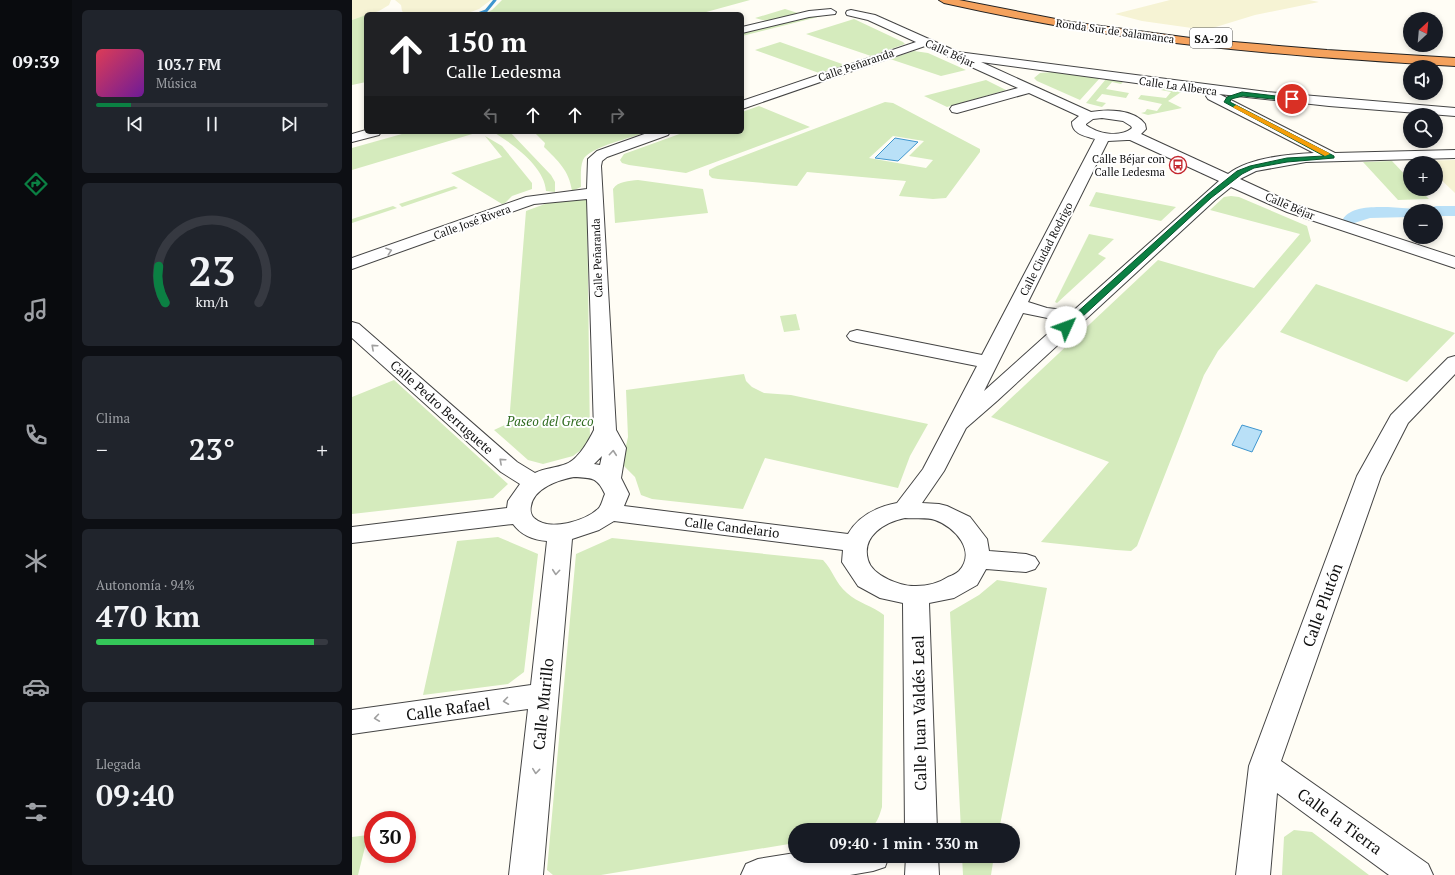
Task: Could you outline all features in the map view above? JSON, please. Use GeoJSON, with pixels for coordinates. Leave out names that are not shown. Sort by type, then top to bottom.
{"type":"FeatureCollection","features":[{"type":"Feature","properties":{"kind":"highway","name":"Ronda Sur de Salamanca"},"geometry":{"type":"LineString","coordinates":[[944,0],[1066,24],[1212,44],[1363,58],[1455,62]]}},
{"type":"Feature","properties":{"kind":"highway","name":"Ronda Sur de Salamanca"},"geometry":{"type":"LineString","coordinates":[[970,0],[1070,20],[1216,39],[1348,51],[1455,57]]}},
{"type":"Feature","properties":{"kind":"street","name":"Calle Béjar"},"geometry":{"type":"LineString","coordinates":[[744,30],[809,14],[826,7],[851,13],[867,11],[926,42],[1089,116]]}},
{"type":"Feature","properties":{"kind":"street","name":"Calle Peñaranda"},"geometry":{"type":"LineString","coordinates":[[744,104],[926,42]]}},
{"type":"Feature","properties":{"kind":"street","name":"Calle La Alberca"},"geometry":{"type":"LineString","coordinates":[[954,55],[1242,94],[1333,103],[1455,112]]}},
{"type":"Feature","properties":{"kind":"street","name":"Calle La Alberca"},"geometry":{"type":"LineString","coordinates":[[1015,82],[1017,76],[1023,72],[1034,68],[1044,68]]}},
{"type":"Feature","properties":{"kind":"street"},"geometry":{"type":"LineString","coordinates":[[957,109],[1030,89]]}},
{"type":"Feature","properties":{"kind":"street"},"geometry":{"type":"LineString","coordinates":[[1200,89],[1332,157]]}},
{"type":"Feature","properties":{"kind":"street"},"geometry":{"type":"LineString","coordinates":[[1226,102],[1229,98],[1242,94]]}},
{"type":"Feature","properties":{"kind":"street"},"geometry":{"type":"LineString","coordinates":[[1108,114],[1121,116],[1138,124],[1139,129],[1131,135],[1103,137],[1090,134],[1079,127],[1079,122],[1089,116],[1108,114]]}},
{"type":"Feature","properties":{"kind":"street"},"geometry":{"type":"LineString","coordinates":[[352,138],[367,134]]}},
{"type":"Feature","properties":{"kind":"street","name":"Calle Peñaranda"},"geometry":{"type":"LineString","coordinates":[[609,478],[615,448],[605,430],[595,193],[595,159],[610,151],[658,134]]}},
{"type":"Feature","properties":{"kind":"street","name":"Calle Béjar"},"geometry":{"type":"LineString","coordinates":[[1131,135],[1293,209],[1455,263]]}},
{"type":"Feature","properties":{"kind":"street","name":"Calle Ciudad Rodrigo"},"geometry":{"type":"LineString","coordinates":[[905,510],[933,470],[1103,137]]}},
{"type":"Feature","properties":{"kind":"street"},"geometry":{"type":"LineString","coordinates":[[957,424],[990,397],[1229,180],[1240,172],[1266,164],[1306,158],[1455,154]]}},
{"type":"Feature","properties":{"kind":"street","name":"Calle José Rivera"},"geometry":{"type":"LineString","coordinates":[[352,264],[532,200],[595,193]]}},
{"type":"Feature","properties":{"kind":"street"},"geometry":{"type":"LineString","coordinates":[[1018,305],[1040,313],[1056,316],[1077,317]]}},
{"type":"Feature","properties":{"kind":"street","name":"Calle Pedro Berruguete"},"geometry":{"type":"LineString","coordinates":[[352,328],[509,467],[535,483]]}},
{"type":"Feature","properties":{"kind":"street"},"geometry":{"type":"LineString","coordinates":[[857,336],[989,362]]}},
{"type":"Feature","properties":{"kind":"street","name":"Calle Plutón"},"geometry":{"type":"LineString","coordinates":[[1252,875],[1264,766],[1369,476],[1400,420],[1455,362]]}},
{"type":"Feature","properties":{"kind":"street","name":"Calle Peñaranda"},"geometry":{"type":"LineString","coordinates":[[574,470],[595,450],[605,430]]}},
{"type":"Feature","properties":{"kind":"street"},"geometry":{"type":"LineString","coordinates":[[574,470],[594,471],[609,478],[617,494],[609,512],[596,522],[579,530],[560,533],[542,532],[527,525],[519,515],[518,504],[524,493],[535,483],[553,474],[574,470]]}},
{"type":"Feature","properties":{"kind":"street"},"geometry":{"type":"LineString","coordinates":[[933,470],[939,512]]}},
{"type":"Feature","properties":{"kind":"street"},"geometry":{"type":"LineString","coordinates":[[905,510],[939,512],[961,523],[975,539],[978,559],[968,578],[945,591],[916,596],[889,591],[867,579],[855,562],[855,543],[862,531],[873,521],[888,513],[905,510]]}},
{"type":"Feature","properties":{"kind":"street","name":"Calle Candelario"},"geometry":{"type":"LineString","coordinates":[[609,512],[855,543]]}},
{"type":"Feature","properties":{"kind":"street"},"geometry":{"type":"LineString","coordinates":[[352,535],[519,515]]}},
{"type":"Feature","properties":{"kind":"street","name":"Calle Murillo"},"geometry":{"type":"LineString","coordinates":[[526,875],[560,533]]}},
{"type":"Feature","properties":{"kind":"street"},"geometry":{"type":"LineString","coordinates":[[978,559],[1026,563]]}},
{"type":"Feature","properties":{"kind":"street","name":"Calle Juan Valdés Leal"},"geometry":{"type":"LineString","coordinates":[[916,596],[922,823]]}},
{"type":"Feature","properties":{"kind":"street","name":"Calle Rafael"},"geometry":{"type":"LineString","coordinates":[[352,722],[544,695]]}},
{"type":"Feature","properties":{"kind":"street","name":"Calle la Tierra"},"geometry":{"type":"LineString","coordinates":[[1264,766],[1416,875]]}},
{"type":"Feature","properties":{"kind":"street"},"geometry":{"type":"LineString","coordinates":[[758,875],[831,863]]}},
{"type":"Feature","properties":{"kind":"street"},"geometry":{"type":"LineString","coordinates":[[922,863],[922,875]]}},
{"type":"Feature","properties":{"kind":"shaded area"},"geometry":{"type":"Polygon","coordinates":[[[352,0],[391,0],[389,5],[379,11],[364,12],[364,16],[352,20],[352,0]]]}},
{"type":"Feature","properties":{"kind":"shaded area"},"geometry":{"type":"Polygon","coordinates":[[[395,0],[491,0],[479,9],[471,12],[403,12],[401,5],[395,0]]]}},
{"type":"Feature","properties":{"kind":"shaded area"},"geometry":{"type":"Polygon","coordinates":[[[1170,0],[1309,0],[1319,2],[1255,15],[1206,30],[1142,21],[1115,14],[1170,0]]]}},
{"type":"Feature","properties":{"kind":"shaded area"},"geometry":{"type":"Polygon","coordinates":[[[1443,160],[1455,160],[1455,193],[1443,182],[1443,160]]]}},
{"type":"Feature","properties":{"kind":"green space"},"geometry":{"type":"Polygon","coordinates":[[[502,0],[750,0],[706,12],[488,12],[492,10],[502,0]]]}},
{"type":"Feature","properties":{"kind":"green space"},"geometry":{"type":"Polygon","coordinates":[[[785,9],[801,14],[770,22],[755,18],[785,9]]]}},
{"type":"Feature","properties":{"kind":"green space"},"geometry":{"type":"Polygon","coordinates":[[[364,16],[364,82],[352,85],[352,20],[364,16]]]}},
{"type":"Feature","properties":{"kind":"green space"},"geometry":{"type":"Polygon","coordinates":[[[805,16],[822,16],[744,36],[744,31],[805,16]]]}},
{"type":"Feature","properties":{"kind":"green space"},"geometry":{"type":"Polygon","coordinates":[[[854,19],[905,44],[871,56],[806,34],[854,19]]]}},
{"type":"Feature","properties":{"kind":"green space"},"geometry":{"type":"Polygon","coordinates":[[[780,42],[845,65],[819,73],[755,50],[780,42]]]}},
{"type":"Feature","properties":{"kind":"green space"},"geometry":{"type":"Polygon","coordinates":[[[914,51],[928,53],[966,70],[941,76],[890,59],[914,51]]]}},
{"type":"Feature","properties":{"kind":"green space"},"geometry":{"type":"Polygon","coordinates":[[[1053,72],[1100,78],[1080,100],[1037,81],[1034,78],[1040,73],[1053,72]]]}},
{"type":"Feature","properties":{"kind":"green space"},"geometry":{"type":"Polygon","coordinates":[[[1106,79],[1123,82],[1121,84],[1112,82],[1106,89],[1129,93],[1126,98],[1102,94],[1096,101],[1106,103],[1102,107],[1086,103],[1106,79]]]}},
{"type":"Feature","properties":{"kind":"green space"},"geometry":{"type":"Polygon","coordinates":[[[986,80],[1006,90],[947,107],[924,96],[986,80]]]}},
{"type":"Feature","properties":{"kind":"green space"},"geometry":{"type":"Polygon","coordinates":[[[1163,87],[1184,90],[1168,101],[1182,108],[1148,115],[1141,113],[1145,112],[1147,109],[1157,111],[1162,104],[1138,99],[1141,95],[1166,98],[1171,92],[1161,90],[1163,87]]]}},
{"type":"Feature","properties":{"kind":"green space"},"geometry":{"type":"Polygon","coordinates":[[[885,102],[893,103],[980,149],[980,152],[946,198],[933,199],[899,196],[906,181],[807,172],[797,186],[712,178],[709,175],[709,170],[885,102]],[[893,136],[869,158],[926,168],[933,160],[909,156],[924,141],[893,136]]]}},
{"type":"Feature","properties":{"kind":"green space"},"geometry":{"type":"Polygon","coordinates":[[[759,106],[810,127],[686,173],[629,165],[622,163],[620,160],[624,154],[679,134],[744,134],[744,111],[759,106]]]}},
{"type":"Feature","properties":{"kind":"green space"},"geometry":{"type":"Polygon","coordinates":[[[402,134],[472,134],[352,170],[352,148],[402,134]]]}},
{"type":"Feature","properties":{"kind":"green space"},"geometry":{"type":"Polygon","coordinates":[[[496,134],[512,134],[551,175],[555,182],[555,192],[546,191],[540,173],[534,165],[509,142],[496,134]]]}},
{"type":"Feature","properties":{"kind":"green space"},"geometry":{"type":"Polygon","coordinates":[[[536,134],[642,134],[603,147],[587,155],[581,166],[581,187],[572,191],[566,172],[544,147],[545,143],[536,134]]]}},
{"type":"Feature","properties":{"kind":"green space"},"geometry":{"type":"Polygon","coordinates":[[[485,136],[502,146],[532,183],[532,189],[512,196],[502,204],[451,173],[502,157],[485,136]]]}},
{"type":"Feature","properties":{"kind":"green space"},"geometry":{"type":"Polygon","coordinates":[[[1392,161],[1403,173],[1403,196],[1426,196],[1429,199],[1398,200],[1363,162],[1392,161]]]}},
{"type":"Feature","properties":{"kind":"green space"},"geometry":{"type":"Polygon","coordinates":[[[638,180],[703,189],[708,213],[615,223],[613,189],[618,184],[638,180]]]}},
{"type":"Feature","properties":{"kind":"green space"},"geometry":{"type":"Polygon","coordinates":[[[454,186],[458,188],[402,207],[399,204],[454,186]]]}},
{"type":"Feature","properties":{"kind":"green space"},"geometry":{"type":"Polygon","coordinates":[[[1096,192],[1176,207],[1161,221],[1089,206],[1096,192]]]}},
{"type":"Feature","properties":{"kind":"green space"},"geometry":{"type":"Polygon","coordinates":[[[1224,197],[1239,197],[1307,226],[1311,241],[1218,351],[1204,375],[1137,546],[1131,551],[1041,542],[1109,462],[991,417],[1158,260],[1254,288],[1300,234],[1210,210],[1224,197]]]}},
{"type":"Feature","properties":{"kind":"green space","name":"Paseo del Greco"},"geometry":{"type":"Polygon","coordinates":[[[587,198],[590,443],[573,456],[543,464],[528,460],[494,430],[509,423],[526,211],[553,201],[587,198]]]}},
{"type":"Feature","properties":{"kind":"green space"},"geometry":{"type":"Polygon","coordinates":[[[393,206],[397,208],[352,223],[352,219],[393,206]]]}},
{"type":"Feature","properties":{"kind":"green space"},"geometry":{"type":"Polygon","coordinates":[[[1089,234],[1114,239],[1098,254],[1106,258],[1057,303],[1055,302],[1089,234]]]}},
{"type":"Feature","properties":{"kind":"green space"},"geometry":{"type":"Polygon","coordinates":[[[1316,284],[1455,333],[1407,382],[1280,332],[1316,284]]]}},
{"type":"Feature","properties":{"kind":"green space"},"geometry":{"type":"Polygon","coordinates":[[[796,314],[800,330],[784,332],[780,316],[796,314]]]}},
{"type":"Feature","properties":{"kind":"green space"},"geometry":{"type":"Polygon","coordinates":[[[744,374],[746,381],[752,387],[764,393],[791,395],[928,424],[910,456],[898,488],[765,458],[743,509],[652,499],[641,495],[635,477],[624,466],[623,459],[628,437],[626,390],[744,374]]]}},
{"type":"Feature","properties":{"kind":"green space"},"geometry":{"type":"Polygon","coordinates":[[[394,380],[508,484],[493,498],[352,514],[352,397],[394,380]]]}},
{"type":"Feature","properties":{"kind":"green space"},"geometry":{"type":"Polygon","coordinates":[[[498,537],[538,554],[524,672],[508,684],[423,695],[457,541],[498,537]]]}},
{"type":"Feature","properties":{"kind":"green space"},"geometry":{"type":"Polygon","coordinates":[[[612,538],[823,560],[847,593],[884,615],[882,807],[875,823],[788,823],[788,844],[601,875],[553,875],[547,870],[576,554],[612,538]]]}},
{"type":"Feature","properties":{"kind":"green space"},"geometry":{"type":"Polygon","coordinates":[[[997,580],[1047,588],[1000,823],[961,823],[950,612],[979,595],[997,580]]]}},
{"type":"Feature","properties":{"kind":"green space"},"geometry":{"type":"Polygon","coordinates":[[[1294,830],[1312,832],[1369,875],[1282,875],[1284,837],[1294,830]]]}},
{"type":"Feature","properties":{"kind":"green space"},"geometry":{"type":"Polygon","coordinates":[[[364,836],[364,851],[358,875],[352,875],[352,837],[364,836]]]}},
{"type":"Feature","properties":{"kind":"green space"},"geometry":{"type":"Polygon","coordinates":[[[962,863],[993,863],[991,875],[963,875],[962,863]]]}},
{"type":"Feature","properties":{"kind":"water"},"geometry":{"type":"Polygon","coordinates":[[[895,138],[918,142],[898,161],[875,158],[895,138]]]}},
{"type":"Feature","properties":{"kind":"water"},"geometry":{"type":"Polygon","coordinates":[[[1242,425],[1262,431],[1252,452],[1232,445],[1242,425]]]}},
{"type":"Feature","properties":{"kind":"waterway"},"geometry":{"type":"LineString","coordinates":[[483,12],[486,11],[495,0]]}},
{"type":"Feature","properties":{"kind":"waterway"},"geometry":{"type":"LineString","coordinates":[[1443,211],[1455,211]]}},
{"type":"Feature","properties":{"kind":"waterway"},"geometry":{"type":"LineString","coordinates":[[1351,219],[1362,214],[1403,212]]}},
{"type":"Feature","properties":{"kind":"slow traffic"},"geometry":{"type":"LineString","coordinates":[[1236,107],[1327,154]]}},
{"type":"Feature","properties":{"kind":"place","name":"Calle Béjar con Calle Ledesma"},"geometry":{"type":"Point","coordinates":[1178,165]}},
{"type":"Feature","properties":{"kind":"route"},"geometry":{"type":"LineString","coordinates":[[1066,327],[1209,196],[1240,172],[1252,167],[1287,160],[1332,157],[1226,102],[1234,95],[1242,94],[1292,99]]}}]}
